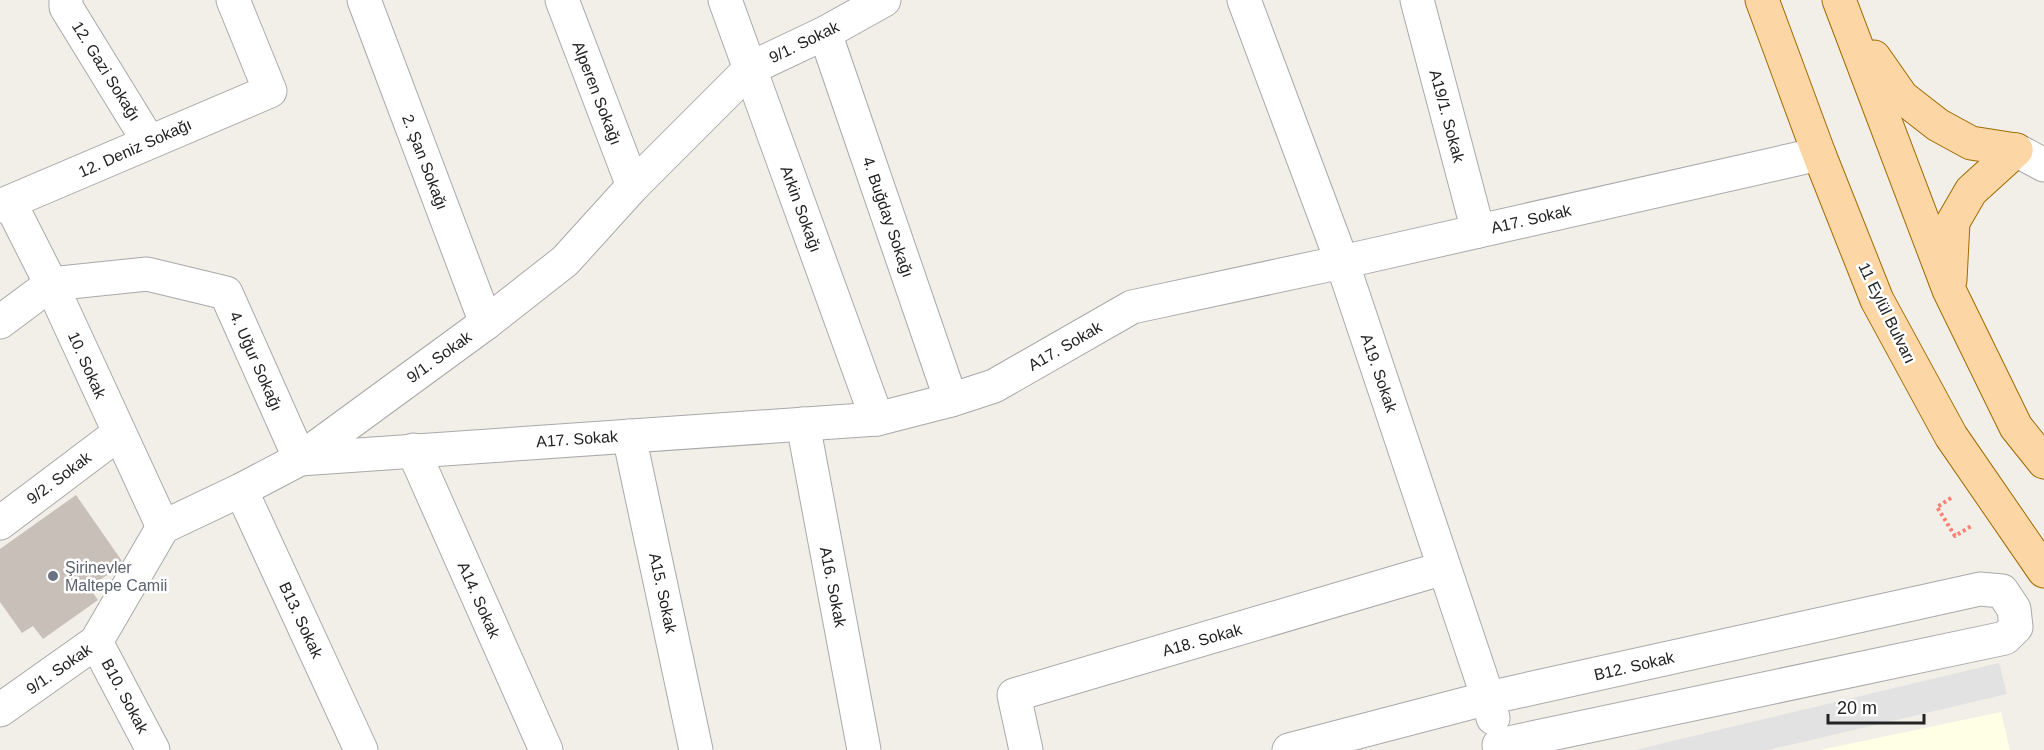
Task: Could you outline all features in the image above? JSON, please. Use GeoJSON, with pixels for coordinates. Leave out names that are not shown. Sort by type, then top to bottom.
{"type":"FeatureCollection","features":[{"type":"Feature","properties":{"kind":"main road","name":"11 Eylül Bulvarı"},"geometry":{"type":"LineString","coordinates":[[1762,0],[1819,154],[1877,300],[1951,436],[2044,571]]}},
{"type":"Feature","properties":{"kind":"main road"},"geometry":{"type":"LineString","coordinates":[[1843,8],[1902,97],[1938,125],[1971,142],[2035,153]]}},
{"type":"Feature","properties":{"kind":"main road"},"geometry":{"type":"LineString","coordinates":[[1843,8],[1949,290],[2016,427],[2044,462]]}},
{"type":"Feature","properties":{"kind":"main road"},"geometry":{"type":"LineString","coordinates":[[1949,290],[1953,222],[1971,191],[2035,153]]}},
{"type":"Feature","properties":{"kind":"street","name":"12. Gazi Sokağı"},"geometry":{"type":"LineString","coordinates":[[66,0],[66,7],[149,142]]}},
{"type":"Feature","properties":{"kind":"street","name":"12. Deniz Sokağı"},"geometry":{"type":"LineString","coordinates":[[5,205],[270,91],[233,0]]}},
{"type":"Feature","properties":{"kind":"street","name":"2. Şan Sokağı"},"geometry":{"type":"LineString","coordinates":[[364,0],[486,323]]}},
{"type":"Feature","properties":{"kind":"street","name":"Alperen Sokağı"},"geometry":{"type":"LineString","coordinates":[[562,0],[633,186]]}},
{"type":"Feature","properties":{"kind":"street","name":"Arkin Sokağı"},"geometry":{"type":"LineString","coordinates":[[725,0],[877,419]]}},
{"type":"Feature","properties":{"kind":"street","name":"9/1. Sokak"},"geometry":{"type":"LineString","coordinates":[[0,710],[96,642],[163,527],[300,459],[486,323],[566,261],[633,186],[751,68],[840,18],[884,0]]}},
{"type":"Feature","properties":{"kind":"street","name":"A19. Sokak"},"geometry":{"type":"LineString","coordinates":[[1244,0],[1342,262],[1488,698],[1499,747]]}},
{"type":"Feature","properties":{"kind":"street","name":"A19/1. Sokak"},"geometry":{"type":"LineString","coordinates":[[1417,0],[1478,231]]}},
{"type":"Feature","properties":{"kind":"street","name":"4. Buğday Sokağı"},"geometry":{"type":"LineString","coordinates":[[840,18],[951,400]]}},
{"type":"Feature","properties":{"kind":"street","name":"A17. Sokak"},"geometry":{"type":"LineString","coordinates":[[300,459],[877,419],[951,400],[994,386],[1132,307],[1819,154]]}},
{"type":"Feature","properties":{"kind":"street","name":"10. Sokak"},"geometry":{"type":"LineString","coordinates":[[5,205],[51,284],[118,434],[163,527]]}},
{"type":"Feature","properties":{"kind":"street","name":"4. Uğur Sokağı"},"geometry":{"type":"LineString","coordinates":[[51,284],[147,274],[226,293],[300,459]]}},
{"type":"Feature","properties":{"kind":"street"},"geometry":{"type":"LineString","coordinates":[[0,322],[51,284]]}},
{"type":"Feature","properties":{"kind":"street","name":"A16. Sokak"},"geometry":{"type":"LineString","coordinates":[[803,424],[864,750]]}},
{"type":"Feature","properties":{"kind":"street","name":"9/2. Sokak"},"geometry":{"type":"LineString","coordinates":[[0,524],[118,434]]}},
{"type":"Feature","properties":{"kind":"street","name":"A15. Sokak"},"geometry":{"type":"LineString","coordinates":[[629,436],[696,750]]}},
{"type":"Feature","properties":{"kind":"street","name":"A14. Sokak"},"geometry":{"type":"LineString","coordinates":[[413,450],[546,750]]}},
{"type":"Feature","properties":{"kind":"street","name":"B13. Sokak"},"geometry":{"type":"LineString","coordinates":[[241,490],[361,750]]}},
{"type":"Feature","properties":{"kind":"street","name":"A18. Sokak"},"geometry":{"type":"LineString","coordinates":[[1026,750],[1014,695],[1444,568]]}},
{"type":"Feature","properties":{"kind":"street","name":"B12. Sokak"},"geometry":{"type":"LineString","coordinates":[[1289,750],[1488,698],[1980,589],[2002,591],[2014,609],[2016,627],[2005,638],[1612,736]]}},
{"type":"Feature","properties":{"kind":"street","name":"B10. Sokak"},"geometry":{"type":"LineString","coordinates":[[96,642],[153,750]]}},
{"type":"Feature","properties":{"kind":"street"},"geometry":{"type":"LineString","coordinates":[[1499,747],[1612,736]]}},
{"type":"Feature","properties":{"kind":"path"},"geometry":{"type":"LineString","coordinates":[[1951,498],[1937,507],[1954,536]]}},
{"type":"Feature","properties":{"kind":"shaded area"},"geometry":{"type":"Polygon","coordinates":[[[1999,663],[2007,694],[1768,750],[1635,750],[1999,663]]]}},
{"type":"Feature","properties":{"kind":"shaded area"},"geometry":{"type":"Polygon","coordinates":[[[2001,712],[2010,750],[1820,750],[2001,712]]]}},
{"type":"Feature","properties":{"kind":"building","name":"Şirinevler Maltepe Camii"},"geometry":{"type":"Polygon","coordinates":[[[76,495],[124,564],[89,587],[98,600],[43,639],[33,626],[22,633],[0,602],[0,549],[76,495]]]}},
{"type":"Feature","properties":{"kind":"place","name":"Şirinevler Maltepe Camii"},"geometry":{"type":"Point","coordinates":[53,576]}}]}
